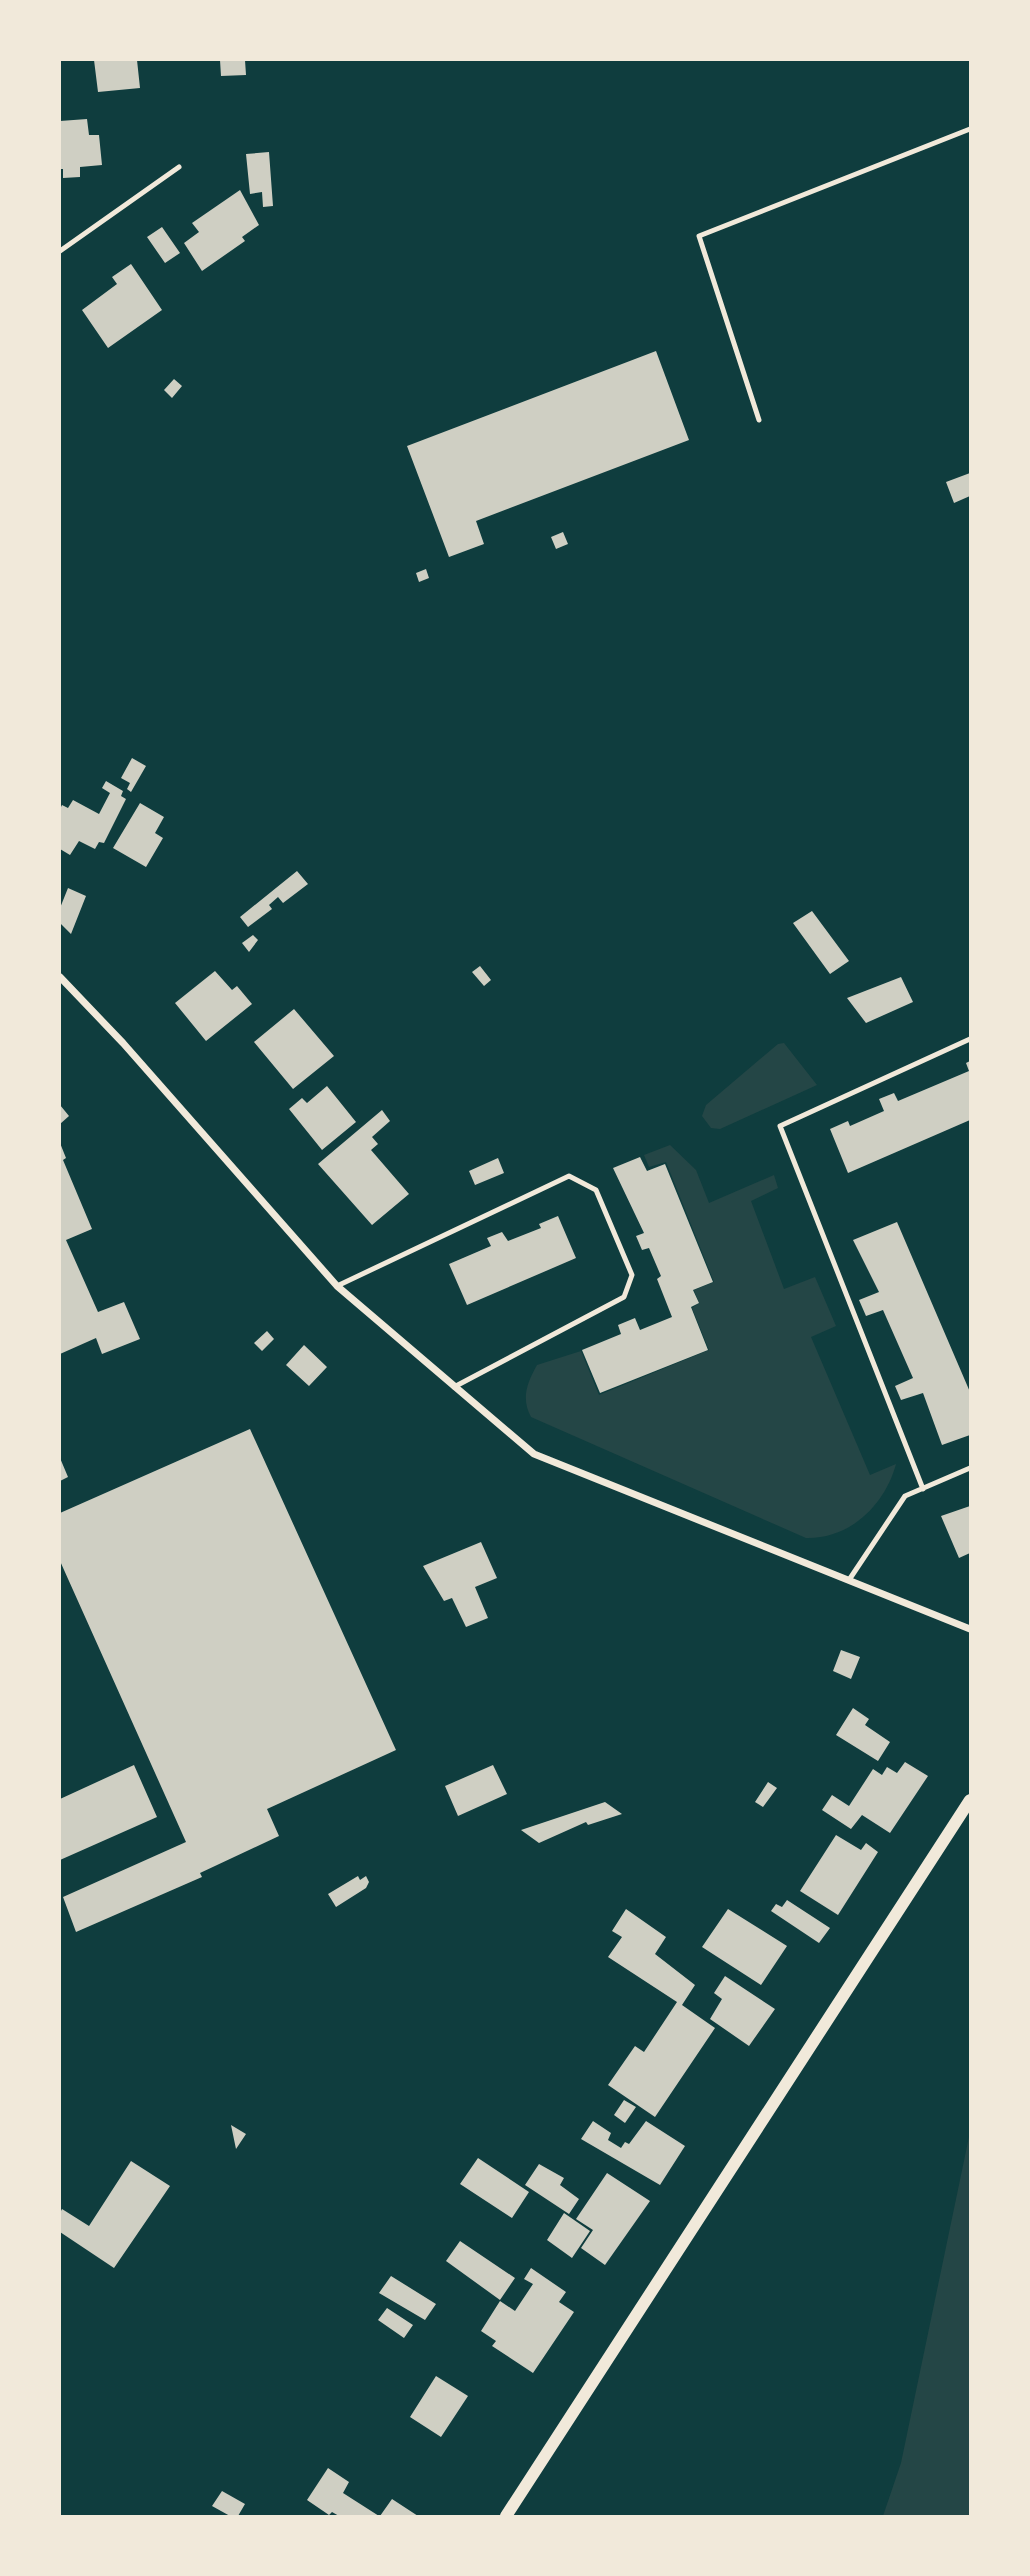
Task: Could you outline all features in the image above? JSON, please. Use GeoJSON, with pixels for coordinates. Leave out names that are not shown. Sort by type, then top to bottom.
{"type":"FeatureCollection","features":[{"type":"Feature","properties":{"kind":"street"},"geometry":{"type":"LineString","coordinates":[[60,977],[123,1044],[337,1286],[534,1454],[971,1629]]}},
{"type":"Feature","properties":{"kind":"street"},"geometry":{"type":"LineString","coordinates":[[506,2516],[971,1800]]}},
{"type":"Feature","properties":{"kind":"lane"},"geometry":{"type":"LineString","coordinates":[[759,420],[699,236],[971,129]]}},
{"type":"Feature","properties":{"kind":"lane"},"geometry":{"type":"LineString","coordinates":[[60,251],[179,167]]}},
{"type":"Feature","properties":{"kind":"lane"},"geometry":{"type":"LineString","coordinates":[[923,1489],[780,1126],[971,1039]]}},
{"type":"Feature","properties":{"kind":"lane"},"geometry":{"type":"LineString","coordinates":[[337,1286],[569,1176],[596,1190],[632,1275],[624,1297],[454,1387]]}},
{"type":"Feature","properties":{"kind":"lane"},"geometry":{"type":"LineString","coordinates":[[849,1580],[905,1496],[971,1468]]}},
{"type":"Feature","properties":{"kind":"shaded area"},"geometry":{"type":"Polygon","coordinates":[[[784,1043],[817,1085],[720,1129],[711,1128],[702,1116],[706,1105],[778,1044],[784,1043]]]}},
{"type":"Feature","properties":{"kind":"shaded area"},"geometry":{"type":"Polygon","coordinates":[[[670,1145],[696,1170],[709,1203],[774,1175],[778,1188],[751,1201],[784,1289],[815,1277],[836,1326],[811,1337],[870,1475],[896,1464],[891,1479],[874,1506],[851,1526],[837,1533],[806,1538],[531,1417],[526,1403],[526,1391],[537,1365],[581,1351],[599,1395],[709,1350],[692,1308],[699,1303],[694,1290],[714,1282],[666,1162],[649,1167],[644,1155],[670,1145]]]}},
{"type":"Feature","properties":{"kind":"shaded area"},"geometry":{"type":"Polygon","coordinates":[[[970,2132],[970,2516],[883,2516],[901,2463],[970,2132]]]}},
{"type":"Feature","properties":{"kind":"building"},"geometry":{"type":"Polygon","coordinates":[[[94,60],[137,60],[140,88],[98,92],[94,60]]]}},
{"type":"Feature","properties":{"kind":"building"},"geometry":{"type":"Polygon","coordinates":[[[220,60],[245,60],[246,75],[221,76],[220,60]]]}},
{"type":"Feature","properties":{"kind":"building"},"geometry":{"type":"Polygon","coordinates":[[[87,119],[89,135],[99,135],[102,165],[80,167],[80,177],[63,178],[63,169],[60,169],[60,121],[87,119]]]}},
{"type":"Feature","properties":{"kind":"building"},"geometry":{"type":"Polygon","coordinates":[[[269,152],[273,206],[263,207],[262,192],[250,194],[246,154],[269,152]]]}},
{"type":"Feature","properties":{"kind":"building"},"geometry":{"type":"Polygon","coordinates":[[[240,190],[259,225],[242,237],[245,241],[202,271],[184,243],[199,232],[192,223],[240,190]]]}},
{"type":"Feature","properties":{"kind":"building"},"geometry":{"type":"Polygon","coordinates":[[[162,227],[180,253],[165,263],[147,237],[162,227]]]}},
{"type":"Feature","properties":{"kind":"building"},"geometry":{"type":"Polygon","coordinates":[[[131,264],[162,310],[108,348],[82,310],[117,284],[112,277],[131,264]]]}},
{"type":"Feature","properties":{"kind":"building"},"geometry":{"type":"Polygon","coordinates":[[[656,351],[689,440],[476,521],[484,544],[449,557],[407,446],[656,351]]]}},
{"type":"Feature","properties":{"kind":"building"},"geometry":{"type":"Polygon","coordinates":[[[174,379],[182,386],[172,398],[164,390],[174,379]]]}},
{"type":"Feature","properties":{"kind":"building"},"geometry":{"type":"Polygon","coordinates":[[[970,473],[970,496],[954,503],[946,482],[970,473]]]}},
{"type":"Feature","properties":{"kind":"building"},"geometry":{"type":"Polygon","coordinates":[[[563,532],[568,544],[556,549],[551,537],[563,532]]]}},
{"type":"Feature","properties":{"kind":"building"},"geometry":{"type":"Polygon","coordinates":[[[426,569],[429,578],[419,582],[416,573],[426,569]]]}},
{"type":"Feature","properties":{"kind":"building"},"geometry":{"type":"Polygon","coordinates":[[[132,758],[146,766],[131,792],[127,789],[130,783],[121,778],[132,758]]]}},
{"type":"Feature","properties":{"kind":"building"},"geometry":{"type":"Polygon","coordinates":[[[106,781],[123,791],[121,796],[126,799],[104,843],[99,842],[95,849],[79,841],[70,855],[60,849],[60,809],[62,805],[68,808],[73,800],[99,814],[110,793],[102,788],[106,781]]]}},
{"type":"Feature","properties":{"kind":"building"},"geometry":{"type":"Polygon","coordinates":[[[140,803],[164,817],[155,833],[163,838],[146,867],[113,848],[140,803]]]}},
{"type":"Feature","properties":{"kind":"building"},"geometry":{"type":"Polygon","coordinates":[[[297,871],[308,884],[283,903],[278,897],[269,905],[272,909],[248,927],[240,917],[297,871]]]}},
{"type":"Feature","properties":{"kind":"building"},"geometry":{"type":"Polygon","coordinates":[[[68,888],[86,896],[71,934],[60,923],[60,908],[68,888]]]}},
{"type":"Feature","properties":{"kind":"building"},"geometry":{"type":"Polygon","coordinates":[[[812,911],[849,961],[830,974],[793,923],[812,911]]]}},
{"type":"Feature","properties":{"kind":"building"},"geometry":{"type":"Polygon","coordinates":[[[253,935],[258,940],[249,952],[242,943],[253,935]]]}},
{"type":"Feature","properties":{"kind":"building"},"geometry":{"type":"Polygon","coordinates":[[[480,966],[491,980],[484,986],[472,972],[480,966]]]}},
{"type":"Feature","properties":{"kind":"building"},"geometry":{"type":"Polygon","coordinates":[[[215,971],[232,990],[237,986],[252,1004],[206,1041],[175,1003],[215,971]]]}},
{"type":"Feature","properties":{"kind":"building"},"geometry":{"type":"Polygon","coordinates":[[[901,977],[913,1002],[866,1023],[847,998],[901,977]]]}},
{"type":"Feature","properties":{"kind":"building"},"geometry":{"type":"Polygon","coordinates":[[[294,1009],[334,1056],[293,1089],[254,1042],[294,1009]]]}},
{"type":"Feature","properties":{"kind":"building"},"geometry":{"type":"Polygon","coordinates":[[[970,1061],[970,1120],[848,1173],[830,1129],[848,1121],[850,1126],[884,1111],[879,1099],[894,1093],[898,1101],[969,1071],[966,1063],[970,1061]]]}},
{"type":"Feature","properties":{"kind":"building"},"geometry":{"type":"Polygon","coordinates":[[[327,1086],[356,1122],[322,1150],[289,1109],[302,1098],[307,1103],[327,1086]]]}},
{"type":"Feature","properties":{"kind":"building"},"geometry":{"type":"Polygon","coordinates":[[[60,1105],[69,1116],[60,1124],[60,1105]]]}},
{"type":"Feature","properties":{"kind":"building"},"geometry":{"type":"Polygon","coordinates":[[[382,1110],[390,1121],[372,1137],[378,1144],[371,1150],[409,1194],[372,1225],[318,1164],[382,1110]]]}},
{"type":"Feature","properties":{"kind":"building"},"geometry":{"type":"Polygon","coordinates":[[[60,1143],[66,1158],[63,1160],[92,1229],[66,1240],[98,1312],[124,1302],[140,1339],[102,1354],[96,1338],[60,1354],[60,1143]]]}},
{"type":"Feature","properties":{"kind":"building"},"geometry":{"type":"Polygon","coordinates":[[[640,1157],[647,1171],[665,1164],[713,1282],[693,1290],[699,1303],[691,1307],[708,1350],[600,1393],[582,1350],[621,1334],[618,1325],[635,1318],[640,1330],[672,1317],[657,1279],[661,1276],[649,1248],[642,1250],[636,1236],[644,1233],[613,1168],[640,1157]]]}},
{"type":"Feature","properties":{"kind":"building"},"geometry":{"type":"Polygon","coordinates":[[[498,1158],[504,1173],[475,1185],[469,1171],[498,1158]]]}},
{"type":"Feature","properties":{"kind":"building"},"geometry":{"type":"Polygon","coordinates":[[[558,1216],[576,1258],[467,1305],[449,1264],[491,1246],[487,1238],[502,1232],[508,1241],[541,1228],[539,1224],[558,1216]]]}},
{"type":"Feature","properties":{"kind":"building"},"geometry":{"type":"Polygon","coordinates":[[[897,1222],[970,1392],[970,1435],[942,1445],[923,1393],[901,1400],[895,1386],[913,1378],[883,1310],[866,1316],[859,1300],[879,1292],[853,1240],[897,1222]]]}},
{"type":"Feature","properties":{"kind":"building"},"geometry":{"type":"Polygon","coordinates":[[[267,1331],[274,1339],[262,1351],[254,1343],[267,1331]]]}},
{"type":"Feature","properties":{"kind":"building"},"geometry":{"type":"Polygon","coordinates":[[[304,1345],[327,1367],[309,1386],[286,1365],[304,1345]]]}},
{"type":"Feature","properties":{"kind":"building"},"geometry":{"type":"Polygon","coordinates":[[[250,1429],[396,1750],[267,1809],[279,1836],[200,1873],[202,1877],[76,1932],[63,1897],[186,1842],[60,1561],[60,1513],[250,1429]]]}},
{"type":"Feature","properties":{"kind":"building"},"geometry":{"type":"Polygon","coordinates":[[[60,1458],[68,1477],[60,1481],[60,1458]]]}},
{"type":"Feature","properties":{"kind":"building"},"geometry":{"type":"Polygon","coordinates":[[[970,1506],[970,1553],[959,1558],[941,1516],[970,1506]]]}},
{"type":"Feature","properties":{"kind":"building"},"geometry":{"type":"Polygon","coordinates":[[[481,1542],[497,1578],[475,1587],[488,1618],[466,1627],[452,1598],[444,1601],[423,1566],[481,1542]]]}},
{"type":"Feature","properties":{"kind":"building"},"geometry":{"type":"Polygon","coordinates":[[[841,1650],[860,1657],[851,1679],[833,1671],[841,1650]]]}},
{"type":"Feature","properties":{"kind":"building"},"geometry":{"type":"Polygon","coordinates":[[[853,1708],[869,1719],[865,1725],[890,1742],[878,1761],[836,1735],[853,1708]]]}},
{"type":"Feature","properties":{"kind":"building"},"geometry":{"type":"Polygon","coordinates":[[[905,1762],[928,1776],[890,1833],[862,1815],[851,1829],[822,1810],[832,1795],[849,1806],[873,1769],[882,1775],[887,1767],[897,1773],[905,1762]]]}},
{"type":"Feature","properties":{"kind":"building"},"geometry":{"type":"Polygon","coordinates":[[[134,1765],[157,1817],[60,1860],[60,1799],[134,1765]]]}},
{"type":"Feature","properties":{"kind":"building"},"geometry":{"type":"Polygon","coordinates":[[[493,1765],[507,1794],[458,1816],[445,1786],[493,1765]]]}},
{"type":"Feature","properties":{"kind":"building"},"geometry":{"type":"Polygon","coordinates":[[[768,1782],[777,1788],[763,1807],[755,1802],[768,1782]]]}},
{"type":"Feature","properties":{"kind":"building"},"geometry":{"type":"Polygon","coordinates":[[[605,1802],[622,1814],[588,1825],[586,1822],[539,1843],[521,1830],[605,1802]]]}},
{"type":"Feature","properties":{"kind":"building"},"geometry":{"type":"Polygon","coordinates":[[[836,1835],[861,1850],[866,1843],[878,1852],[838,1915],[800,1891],[836,1835]]]}},
{"type":"Feature","properties":{"kind":"building"},"geometry":{"type":"Polygon","coordinates":[[[358,1876],[360,1880],[366,1876],[369,1882],[366,1888],[336,1907],[328,1894],[358,1876]]]}},
{"type":"Feature","properties":{"kind":"building"},"geometry":{"type":"Polygon","coordinates":[[[787,1900],[830,1928],[819,1943],[771,1911],[776,1904],[782,1907],[787,1900]]]}},
{"type":"Feature","properties":{"kind":"building"},"geometry":{"type":"Polygon","coordinates":[[[626,1909],[666,1937],[655,1954],[695,1985],[682,2005],[715,2028],[655,2117],[608,2085],[635,2046],[644,2052],[677,2002],[608,1957],[622,1937],[612,1931],[626,1909]]]}},
{"type":"Feature","properties":{"kind":"building"},"geometry":{"type":"Polygon","coordinates":[[[728,1909],[787,1946],[761,1985],[702,1947],[728,1909]]]}},
{"type":"Feature","properties":{"kind":"building"},"geometry":{"type":"Polygon","coordinates":[[[725,1976],[775,2009],[749,2046],[710,2019],[722,1999],[714,1993],[725,1976]]]}},
{"type":"Feature","properties":{"kind":"building"},"geometry":{"type":"Polygon","coordinates":[[[624,2100],[636,2107],[625,2123],[614,2115],[624,2100]]]}},
{"type":"Feature","properties":{"kind":"building"},"geometry":{"type":"Polygon","coordinates":[[[593,2121],[611,2133],[608,2140],[621,2148],[625,2142],[629,2144],[646,2121],[685,2146],[660,2185],[581,2139],[593,2121]]]}},
{"type":"Feature","properties":{"kind":"building"},"geometry":{"type":"Polygon","coordinates":[[[231,2125],[246,2134],[236,2149],[231,2125]]]}},
{"type":"Feature","properties":{"kind":"building"},"geometry":{"type":"Polygon","coordinates":[[[478,2158],[529,2192],[512,2218],[460,2184],[478,2158]]]}},
{"type":"Feature","properties":{"kind":"building"},"geometry":{"type":"Polygon","coordinates":[[[131,2161],[170,2186],[114,2268],[60,2232],[60,2213],[62,2209],[89,2226],[131,2161]]]}},
{"type":"Feature","properties":{"kind":"building"},"geometry":{"type":"Polygon","coordinates":[[[539,2164],[564,2178],[560,2185],[579,2199],[569,2214],[525,2185],[539,2164]]]}},
{"type":"Feature","properties":{"kind":"building"},"geometry":{"type":"Polygon","coordinates":[[[607,2173],[650,2201],[605,2265],[581,2248],[593,2230],[576,2219],[607,2173]]]}},
{"type":"Feature","properties":{"kind":"building"},"geometry":{"type":"Polygon","coordinates":[[[564,2213],[590,2231],[572,2258],[547,2240],[564,2213]]]}},
{"type":"Feature","properties":{"kind":"building"},"geometry":{"type":"Polygon","coordinates":[[[460,2241],[515,2278],[500,2300],[446,2261],[460,2241]]]}},
{"type":"Feature","properties":{"kind":"building"},"geometry":{"type":"Polygon","coordinates":[[[531,2268],[566,2292],[559,2302],[574,2312],[533,2373],[492,2346],[496,2341],[481,2331],[500,2301],[515,2311],[533,2284],[524,2279],[531,2268]]]}},
{"type":"Feature","properties":{"kind":"building"},"geometry":{"type":"Polygon","coordinates":[[[391,2276],[436,2304],[425,2320],[379,2293],[391,2276]]]}},
{"type":"Feature","properties":{"kind":"building"},"geometry":{"type":"Polygon","coordinates":[[[387,2308],[413,2325],[404,2338],[378,2320],[387,2308]]]}},
{"type":"Feature","properties":{"kind":"building"},"geometry":{"type":"Polygon","coordinates":[[[436,2376],[468,2396],[441,2437],[410,2417],[436,2376]]]}},
{"type":"Feature","properties":{"kind":"building"},"geometry":{"type":"Polygon","coordinates":[[[328,2468],[349,2482],[343,2493],[379,2516],[339,2516],[332,2512],[329,2515],[307,2500],[328,2468]]]}},
{"type":"Feature","properties":{"kind":"building"},"geometry":{"type":"Polygon","coordinates":[[[222,2491],[245,2504],[238,2516],[230,2516],[212,2506],[222,2491]]]}},
{"type":"Feature","properties":{"kind":"building"},"geometry":{"type":"Polygon","coordinates":[[[392,2499],[418,2516],[380,2516],[392,2499]]]}}]}
